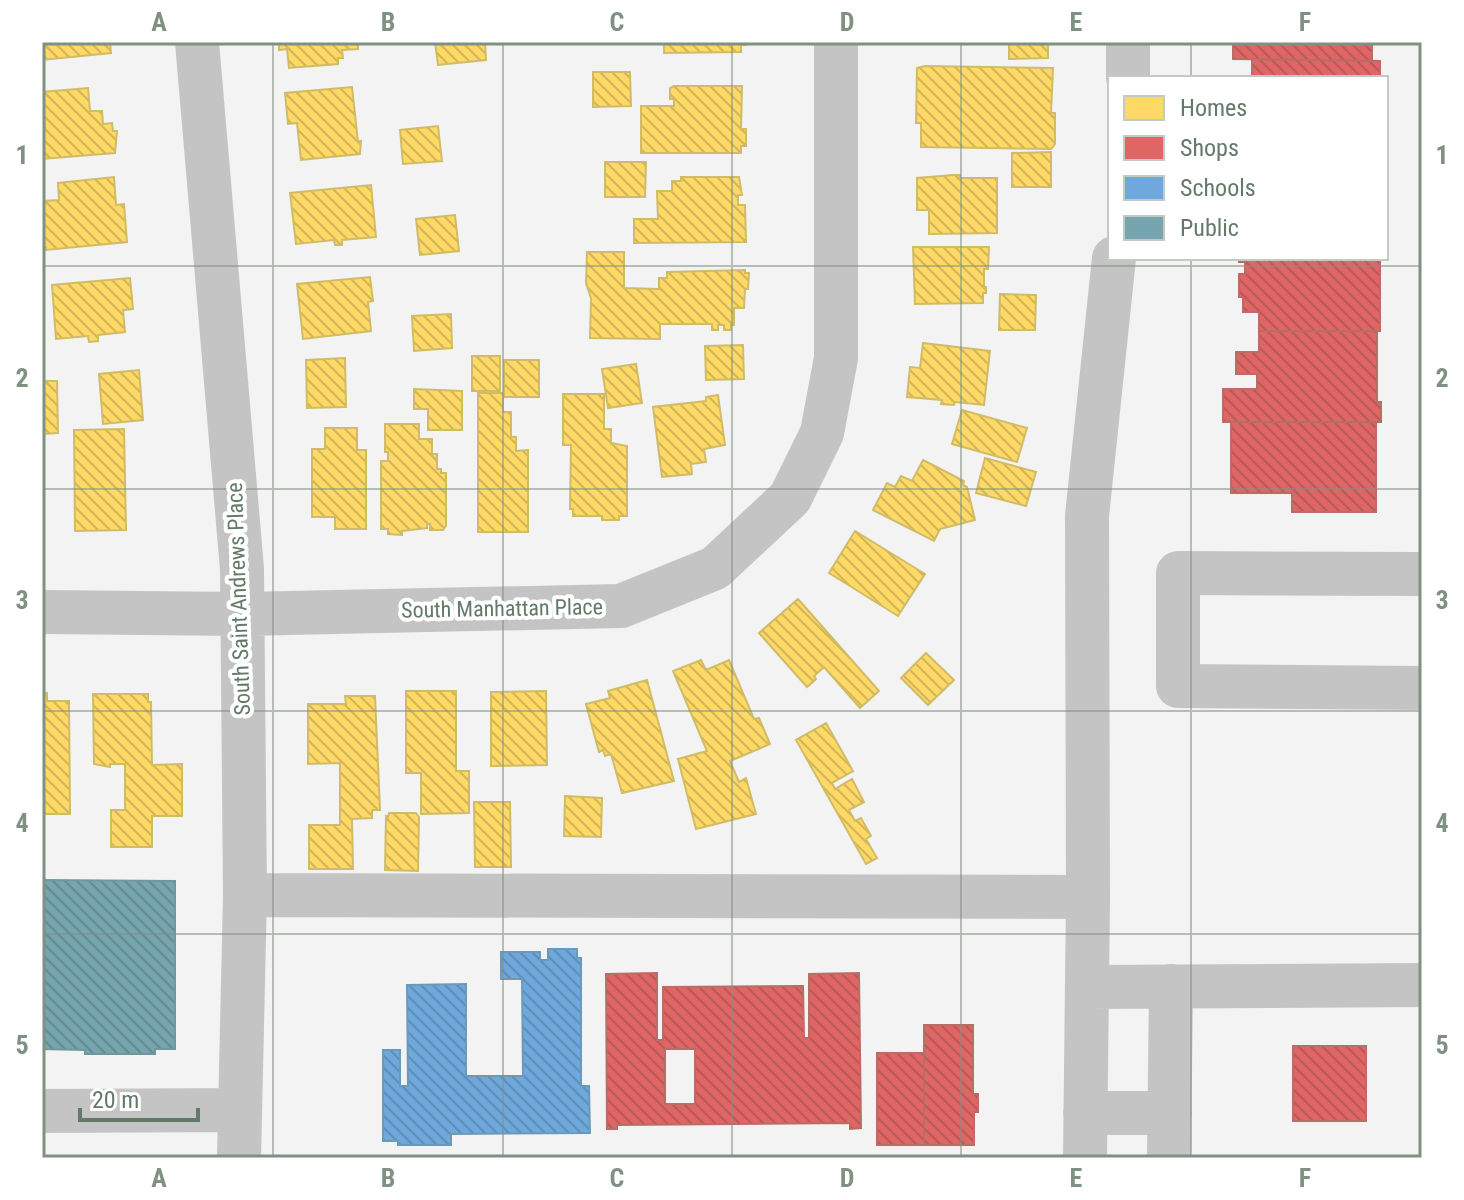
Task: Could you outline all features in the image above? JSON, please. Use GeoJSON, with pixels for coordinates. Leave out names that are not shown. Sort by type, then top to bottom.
{"type":"FeatureCollection","features":[{"type":"Feature","properties":{"kind":"street","name":"South Saint Andrews Place"},"geometry":{"type":"LineString","coordinates":[[197,42],[242,569],[245,895],[239,1158]]}},
{"type":"Feature","properties":{"kind":"street","name":"South Manhattan Place"},"geometry":{"type":"LineString","coordinates":[[42,612],[242,614],[621,606],[715,568],[790,498],[822,433],[836,358],[836,42]]}},
{"type":"Feature","properties":{"kind":"street"},"geometry":{"type":"LineString","coordinates":[[1128,42],[1128,76]]}},
{"type":"Feature","properties":{"kind":"street"},"geometry":{"type":"LineString","coordinates":[[1085,1158],[1087,516],[1114,260]]}},
{"type":"Feature","properties":{"kind":"street"},"geometry":{"type":"LineString","coordinates":[[1422,574],[1178,573],[1178,686],[1422,688]]}},
{"type":"Feature","properties":{"kind":"street"},"geometry":{"type":"LineString","coordinates":[[245,895],[1088,897]]}},
{"type":"Feature","properties":{"kind":"street"},"geometry":{"type":"LineString","coordinates":[[1087,987],[1422,985]]}},
{"type":"Feature","properties":{"kind":"street"},"geometry":{"type":"LineString","coordinates":[[1169,1158],[1171,986]]}},
{"type":"Feature","properties":{"kind":"street"},"geometry":{"type":"LineString","coordinates":[[42,1111],[239,1110]]}},
{"type":"Feature","properties":{"kind":"street"},"geometry":{"type":"LineString","coordinates":[[1085,1113],[1170,1113]]}},
{"type":"Feature","properties":{"kind":"building: Homes"},"geometry":{"type":"Polygon","coordinates":[[[42,42],[110,42],[111,53],[42,60],[42,42]]]}},
{"type":"Feature","properties":{"kind":"building: Homes"},"geometry":{"type":"Polygon","coordinates":[[[279,42],[358,42],[358,49],[342,50],[343,58],[338,58],[338,64],[289,68],[287,49],[279,50],[279,42]]]}},
{"type":"Feature","properties":{"kind":"building: Homes"},"geometry":{"type":"Polygon","coordinates":[[[435,42],[485,42],[486,60],[438,65],[435,42]]]}},
{"type":"Feature","properties":{"kind":"building: Homes"},"geometry":{"type":"Polygon","coordinates":[[[664,42],[746,42],[746,45],[741,45],[741,52],[664,53],[664,42]]]}},
{"type":"Feature","properties":{"kind":"building: Homes"},"geometry":{"type":"Polygon","coordinates":[[[1009,42],[1048,42],[1048,58],[1009,59],[1009,42]]]}},
{"type":"Feature","properties":{"kind":"building: Homes"},"geometry":{"type":"Polygon","coordinates":[[[917,68],[1053,68],[1051,113],[1055,113],[1055,144],[1051,149],[921,147],[921,123],[916,123],[917,68]]]}},
{"type":"Feature","properties":{"kind":"building: Homes"},"geometry":{"type":"Polygon","coordinates":[[[593,72],[630,72],[631,106],[593,107],[593,72]]]}},
{"type":"Feature","properties":{"kind":"building: Homes"},"geometry":{"type":"Polygon","coordinates":[[[742,86],[741,129],[746,129],[746,146],[741,146],[741,153],[641,153],[641,106],[674,106],[670,88],[742,86]]]}},
{"type":"Feature","properties":{"kind":"building: Homes"},"geometry":{"type":"Polygon","coordinates":[[[352,87],[358,142],[361,141],[360,154],[301,160],[297,123],[288,124],[285,93],[352,87]]]}},
{"type":"Feature","properties":{"kind":"building: Homes"},"geometry":{"type":"Polygon","coordinates":[[[88,88],[90,111],[102,111],[103,124],[112,123],[113,131],[117,131],[115,153],[42,159],[42,128],[45,128],[42,92],[88,88]]]}},
{"type":"Feature","properties":{"kind":"building: Homes"},"geometry":{"type":"Polygon","coordinates":[[[438,126],[442,161],[403,164],[400,130],[438,126]]]}},
{"type":"Feature","properties":{"kind":"building: Homes"},"geometry":{"type":"Polygon","coordinates":[[[1051,152],[1051,187],[1012,187],[1012,153],[1051,152]]]}},
{"type":"Feature","properties":{"kind":"building: Homes"},"geometry":{"type":"Polygon","coordinates":[[[605,162],[646,162],[645,197],[605,197],[605,162]]]}},
{"type":"Feature","properties":{"kind":"building: Homes"},"geometry":{"type":"Polygon","coordinates":[[[960,175],[960,178],[997,178],[997,233],[929,234],[929,210],[917,210],[917,178],[960,175]]]}},
{"type":"Feature","properties":{"kind":"building: Homes"},"geometry":{"type":"Polygon","coordinates":[[[114,177],[116,205],[124,204],[127,242],[46,250],[42,247],[42,201],[59,200],[58,183],[114,177]]]}},
{"type":"Feature","properties":{"kind":"building: Homes"},"geometry":{"type":"Polygon","coordinates":[[[681,177],[739,177],[742,195],[738,195],[738,205],[745,205],[746,242],[634,243],[634,219],[658,219],[657,191],[672,191],[672,181],[681,181],[681,177]]]}},
{"type":"Feature","properties":{"kind":"building: Homes"},"geometry":{"type":"Polygon","coordinates":[[[371,185],[376,237],[342,240],[342,245],[335,245],[334,240],[296,244],[290,193],[371,185]]]}},
{"type":"Feature","properties":{"kind":"building: Homes"},"geometry":{"type":"Polygon","coordinates":[[[455,215],[459,251],[420,255],[416,219],[455,215]]]}},
{"type":"Feature","properties":{"kind":"building: Homes"},"geometry":{"type":"Polygon","coordinates":[[[913,247],[989,247],[988,269],[984,269],[986,293],[983,293],[983,303],[915,304],[913,247]]]}},
{"type":"Feature","properties":{"kind":"building: Homes"},"geometry":{"type":"Polygon","coordinates":[[[587,252],[624,252],[624,288],[659,289],[659,278],[667,278],[667,272],[745,270],[749,273],[744,308],[734,308],[731,330],[724,330],[724,325],[712,330],[712,324],[660,324],[660,339],[590,338],[587,252]]]}},
{"type":"Feature","properties":{"kind":"building: Homes"},"geometry":{"type":"Polygon","coordinates":[[[370,277],[373,301],[368,302],[371,331],[303,339],[297,284],[370,277]]]}},
{"type":"Feature","properties":{"kind":"building: Homes"},"geometry":{"type":"Polygon","coordinates":[[[130,278],[133,309],[123,310],[125,332],[98,335],[98,341],[89,342],[88,336],[56,339],[52,285],[130,278]]]}},
{"type":"Feature","properties":{"kind":"building: Homes"},"geometry":{"type":"Polygon","coordinates":[[[1000,294],[1036,295],[1035,330],[999,330],[1000,294]]]}},
{"type":"Feature","properties":{"kind":"building: Homes"},"geometry":{"type":"Polygon","coordinates":[[[451,314],[452,348],[414,351],[412,316],[451,314]]]}},
{"type":"Feature","properties":{"kind":"building: Homes"},"geometry":{"type":"Polygon","coordinates":[[[923,343],[990,351],[984,405],[941,404],[942,400],[907,397],[910,367],[920,368],[923,343]]]}},
{"type":"Feature","properties":{"kind":"building: Homes"},"geometry":{"type":"Polygon","coordinates":[[[743,345],[744,379],[706,380],[705,346],[743,345]]]}},
{"type":"Feature","properties":{"kind":"building: Homes"},"geometry":{"type":"Polygon","coordinates":[[[472,356],[500,356],[500,391],[472,391],[472,356]]]}},
{"type":"Feature","properties":{"kind":"building: Homes"},"geometry":{"type":"Polygon","coordinates":[[[345,358],[346,407],[307,408],[306,360],[345,358]]]}},
{"type":"Feature","properties":{"kind":"building: Homes"},"geometry":{"type":"Polygon","coordinates":[[[504,360],[539,360],[539,397],[504,397],[504,360]]]}},
{"type":"Feature","properties":{"kind":"building: Homes"},"geometry":{"type":"Polygon","coordinates":[[[636,364],[642,403],[608,408],[602,369],[636,364]]]}},
{"type":"Feature","properties":{"kind":"building: Homes"},"geometry":{"type":"Polygon","coordinates":[[[139,370],[143,420],[103,424],[99,374],[139,370]]]}},
{"type":"Feature","properties":{"kind":"building: Homes"},"geometry":{"type":"Polygon","coordinates":[[[42,381],[57,381],[58,433],[42,434],[42,381]]]}},
{"type":"Feature","properties":{"kind":"building: Homes"},"geometry":{"type":"Polygon","coordinates":[[[414,389],[462,391],[462,430],[428,430],[428,409],[414,409],[414,389]]]}},
{"type":"Feature","properties":{"kind":"building: Homes"},"geometry":{"type":"Polygon","coordinates":[[[478,393],[503,393],[503,412],[511,412],[511,437],[516,437],[516,451],[528,450],[528,532],[478,532],[478,393]]]}},
{"type":"Feature","properties":{"kind":"building: Homes"},"geometry":{"type":"Polygon","coordinates":[[[563,394],[604,394],[604,429],[611,429],[611,443],[627,446],[627,516],[619,516],[619,520],[602,520],[602,516],[573,516],[573,509],[570,509],[571,445],[563,445],[563,394]]]}},
{"type":"Feature","properties":{"kind":"building: Homes"},"geometry":{"type":"Polygon","coordinates":[[[718,395],[725,445],[704,449],[706,462],[691,464],[692,474],[662,477],[653,407],[706,401],[706,397],[718,395]]]}},
{"type":"Feature","properties":{"kind":"building: Homes"},"geometry":{"type":"Polygon","coordinates":[[[962,410],[1027,428],[1017,462],[952,444],[962,410]]]}},
{"type":"Feature","properties":{"kind":"building: Homes"},"geometry":{"type":"Polygon","coordinates":[[[385,424],[419,424],[419,439],[432,439],[432,454],[437,454],[437,469],[446,473],[446,526],[443,530],[430,530],[430,524],[427,528],[402,531],[402,535],[388,534],[388,529],[381,529],[381,461],[388,461],[385,424]]]}},
{"type":"Feature","properties":{"kind":"building: Homes"},"geometry":{"type":"Polygon","coordinates":[[[325,428],[357,428],[357,450],[366,450],[366,529],[335,529],[335,517],[312,517],[312,449],[325,449],[325,428]]]}},
{"type":"Feature","properties":{"kind":"building: Homes"},"geometry":{"type":"Polygon","coordinates":[[[124,429],[126,530],[75,531],[74,430],[124,429]]]}},
{"type":"Feature","properties":{"kind":"building: Homes"},"geometry":{"type":"Polygon","coordinates":[[[985,458],[1036,472],[1026,506],[976,493],[985,458]]]}},
{"type":"Feature","properties":{"kind":"building: Homes"},"geometry":{"type":"Polygon","coordinates":[[[923,460],[964,481],[975,520],[940,529],[934,541],[873,510],[887,483],[895,487],[901,476],[912,481],[923,460]]]}},
{"type":"Feature","properties":{"kind":"building: Homes"},"geometry":{"type":"Polygon","coordinates":[[[855,531],[925,574],[898,616],[829,573],[855,531]]]}},
{"type":"Feature","properties":{"kind":"building: Homes"},"geometry":{"type":"Polygon","coordinates":[[[798,599],[879,691],[860,708],[824,667],[807,687],[759,633],[798,599]]]}},
{"type":"Feature","properties":{"kind":"building: Homes"},"geometry":{"type":"Polygon","coordinates":[[[926,653],[954,680],[928,705],[901,678],[926,653]]]}},
{"type":"Feature","properties":{"kind":"building: Homes"},"geometry":{"type":"Polygon","coordinates":[[[701,660],[706,670],[729,660],[754,719],[759,718],[770,744],[730,761],[739,782],[746,778],[756,814],[696,829],[678,759],[707,751],[673,671],[701,660]]]}},
{"type":"Feature","properties":{"kind":"building: Homes"},"geometry":{"type":"Polygon","coordinates":[[[647,680],[674,781],[622,793],[611,754],[605,756],[603,750],[599,752],[586,704],[610,698],[608,691],[647,680]]]}},
{"type":"Feature","properties":{"kind":"building: Homes"},"geometry":{"type":"Polygon","coordinates":[[[406,691],[456,691],[456,771],[469,771],[469,813],[421,814],[421,773],[406,773],[406,691]]]}},
{"type":"Feature","properties":{"kind":"building: Homes"},"geometry":{"type":"Polygon","coordinates":[[[546,691],[547,765],[491,766],[491,692],[546,691]]]}},
{"type":"Feature","properties":{"kind":"building: Homes"},"geometry":{"type":"Polygon","coordinates":[[[42,693],[47,693],[47,701],[69,701],[70,814],[42,814],[42,693]]]}},
{"type":"Feature","properties":{"kind":"building: Homes"},"geometry":{"type":"Polygon","coordinates":[[[93,694],[148,694],[148,702],[151,702],[152,765],[182,764],[182,816],[152,816],[152,847],[111,847],[111,810],[125,810],[125,764],[110,764],[110,767],[94,764],[93,694]]]}},
{"type":"Feature","properties":{"kind":"building: Homes"},"geometry":{"type":"Polygon","coordinates":[[[345,696],[375,696],[380,810],[372,810],[372,818],[352,819],[353,869],[309,869],[309,825],[340,825],[340,763],[308,764],[308,704],[346,704],[345,696]]]}},
{"type":"Feature","properties":{"kind":"building: Homes"},"geometry":{"type":"Polygon","coordinates":[[[826,723],[853,771],[832,783],[835,789],[852,779],[864,802],[849,810],[855,821],[861,818],[871,836],[866,839],[877,858],[866,864],[796,740],[826,723]]]}},
{"type":"Feature","properties":{"kind":"building: Homes"},"geometry":{"type":"Polygon","coordinates":[[[565,796],[602,798],[601,837],[564,836],[565,796]]]}},
{"type":"Feature","properties":{"kind":"building: Homes"},"geometry":{"type":"Polygon","coordinates":[[[474,802],[510,802],[511,867],[475,867],[474,802]]]}},
{"type":"Feature","properties":{"kind":"building: Homes"},"geometry":{"type":"Polygon","coordinates":[[[389,813],[416,813],[419,817],[418,871],[385,870],[386,816],[389,813]]]}},
{"type":"Feature","properties":{"kind":"building: Shops"},"geometry":{"type":"Polygon","coordinates":[[[1233,42],[1372,42],[1372,61],[1233,59],[1233,42]]]}},
{"type":"Feature","properties":{"kind":"building: Shops"},"geometry":{"type":"Polygon","coordinates":[[[1252,59],[1380,61],[1380,76],[1252,76],[1252,59]]]}},
{"type":"Feature","properties":{"kind":"building: Shops"},"geometry":{"type":"Polygon","coordinates":[[[1380,260],[1380,331],[1259,331],[1259,312],[1243,312],[1243,297],[1239,297],[1239,274],[1245,274],[1245,262],[1239,262],[1380,260]]]}},
{"type":"Feature","properties":{"kind":"building: Shops"},"geometry":{"type":"Polygon","coordinates":[[[1259,331],[1377,331],[1377,402],[1381,402],[1381,422],[1223,422],[1223,389],[1257,389],[1257,374],[1236,374],[1236,352],[1259,352],[1259,331]]]}},
{"type":"Feature","properties":{"kind":"building: Shops"},"geometry":{"type":"Polygon","coordinates":[[[1231,422],[1376,422],[1376,512],[1292,512],[1292,493],[1231,493],[1231,422]]]}},
{"type":"Feature","properties":{"kind":"building: Shops"},"geometry":{"type":"Polygon","coordinates":[[[657,973],[657,1040],[663,1040],[663,987],[803,986],[804,1038],[809,1038],[809,974],[859,973],[861,1128],[850,1129],[850,1123],[617,1125],[617,1129],[607,1129],[606,974],[657,973]],[[665,1049],[665,1104],[695,1104],[695,1049],[665,1049]]]}},
{"type":"Feature","properties":{"kind":"building: Shops"},"geometry":{"type":"Polygon","coordinates":[[[924,1025],[973,1025],[973,1094],[978,1094],[978,1112],[974,1112],[974,1145],[924,1145],[924,1025]]]}},
{"type":"Feature","properties":{"kind":"building: Shops"},"geometry":{"type":"Polygon","coordinates":[[[1293,1046],[1366,1046],[1366,1121],[1293,1121],[1293,1046]]]}},
{"type":"Feature","properties":{"kind":"building: Shops"},"geometry":{"type":"Polygon","coordinates":[[[877,1053],[924,1053],[924,1145],[877,1145],[877,1053]]]}},
{"type":"Feature","properties":{"kind":"building: Schools"},"geometry":{"type":"Polygon","coordinates":[[[548,949],[577,949],[577,958],[581,958],[581,1086],[589,1086],[590,1133],[451,1134],[451,1145],[398,1145],[398,1141],[383,1141],[383,1050],[400,1050],[400,1086],[408,1086],[407,985],[466,984],[466,1076],[523,1076],[522,979],[501,979],[501,952],[540,952],[540,960],[548,960],[548,949]]]}},
{"type":"Feature","properties":{"kind":"building: Public"},"geometry":{"type":"Polygon","coordinates":[[[42,880],[175,881],[175,1049],[155,1049],[155,1054],[85,1054],[85,1050],[42,1049],[42,880]]]}}]}
